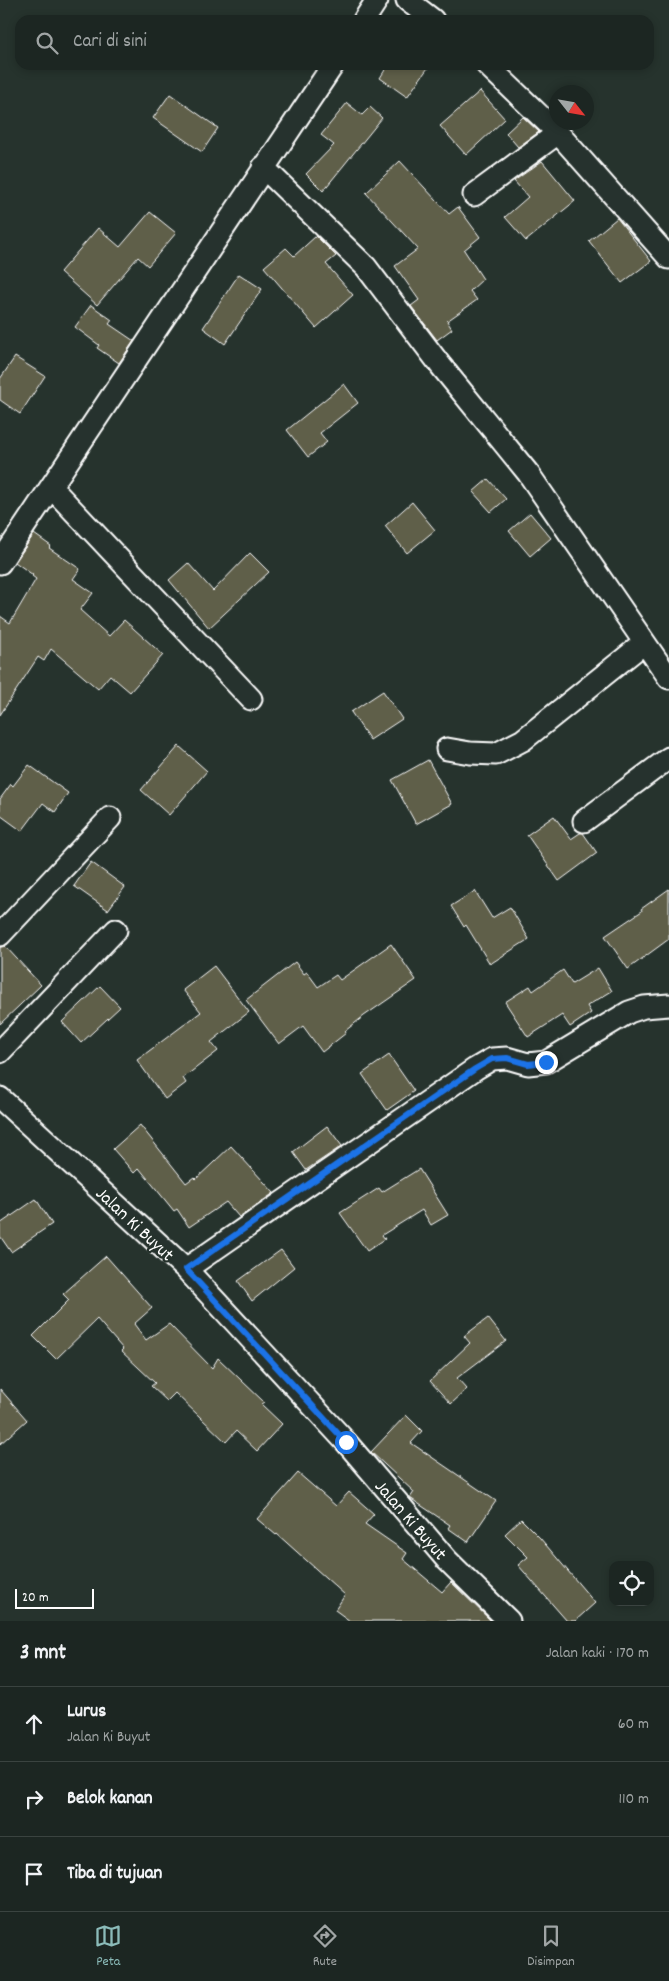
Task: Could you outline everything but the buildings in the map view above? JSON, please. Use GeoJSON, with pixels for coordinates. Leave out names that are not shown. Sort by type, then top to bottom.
{"type":"FeatureCollection","features":[{"type":"Feature","properties":{"kind":"street"},"geometry":{"type":"LineString","coordinates":[[367,15],[377,0]]}},
{"type":"Feature","properties":{"kind":"street"},"geometry":{"type":"LineString","coordinates":[[406,0],[426,15]]}},
{"type":"Feature","properties":{"kind":"street"},"geometry":{"type":"LineString","coordinates":[[0,563],[330,70]]}},
{"type":"Feature","properties":{"kind":"street"},"geometry":{"type":"LineString","coordinates":[[492,70],[558,133],[669,258]]}},
{"type":"Feature","properties":{"kind":"street"},"geometry":{"type":"LineString","coordinates":[[474,194],[558,133]]}},
{"type":"Feature","properties":{"kind":"street"},"geometry":{"type":"LineString","coordinates":[[263,167],[366,268],[441,366],[528,473],[669,678]]}},
{"type":"Feature","properties":{"kind":"street"},"geometry":{"type":"LineString","coordinates":[[51,487],[251,699]]}},
{"type":"Feature","properties":{"kind":"street"},"geometry":{"type":"LineString","coordinates":[[447,749],[470,753],[496,754],[523,740],[644,643]]}},
{"type":"Feature","properties":{"kind":"street"},"geometry":{"type":"LineString","coordinates":[[584,821],[669,758]]}},
{"type":"Feature","properties":{"kind":"street"},"geometry":{"type":"LineString","coordinates":[[0,935],[110,818]]}},
{"type":"Feature","properties":{"kind":"street"},"geometry":{"type":"LineString","coordinates":[[0,1052],[116,930]]}},
{"type":"Feature","properties":{"kind":"street"},"geometry":{"type":"LineString","coordinates":[[186,1269],[492,1059],[507,1058],[528,1064],[546,1062],[629,1012],[644,1006],[669,1005]]}},
{"type":"Feature","properties":{"kind":"street","name":"Jalan Ki Buyut"},"geometry":{"type":"LineString","coordinates":[[0,1098],[186,1269],[346,1442],[448,1560],[509,1621]]}},
{"type":"Feature","properties":{"kind":"route"},"geometry":{"type":"LineString","coordinates":[[346,1442],[186,1269],[492,1059],[507,1058],[528,1064],[546,1062]]}}]}
